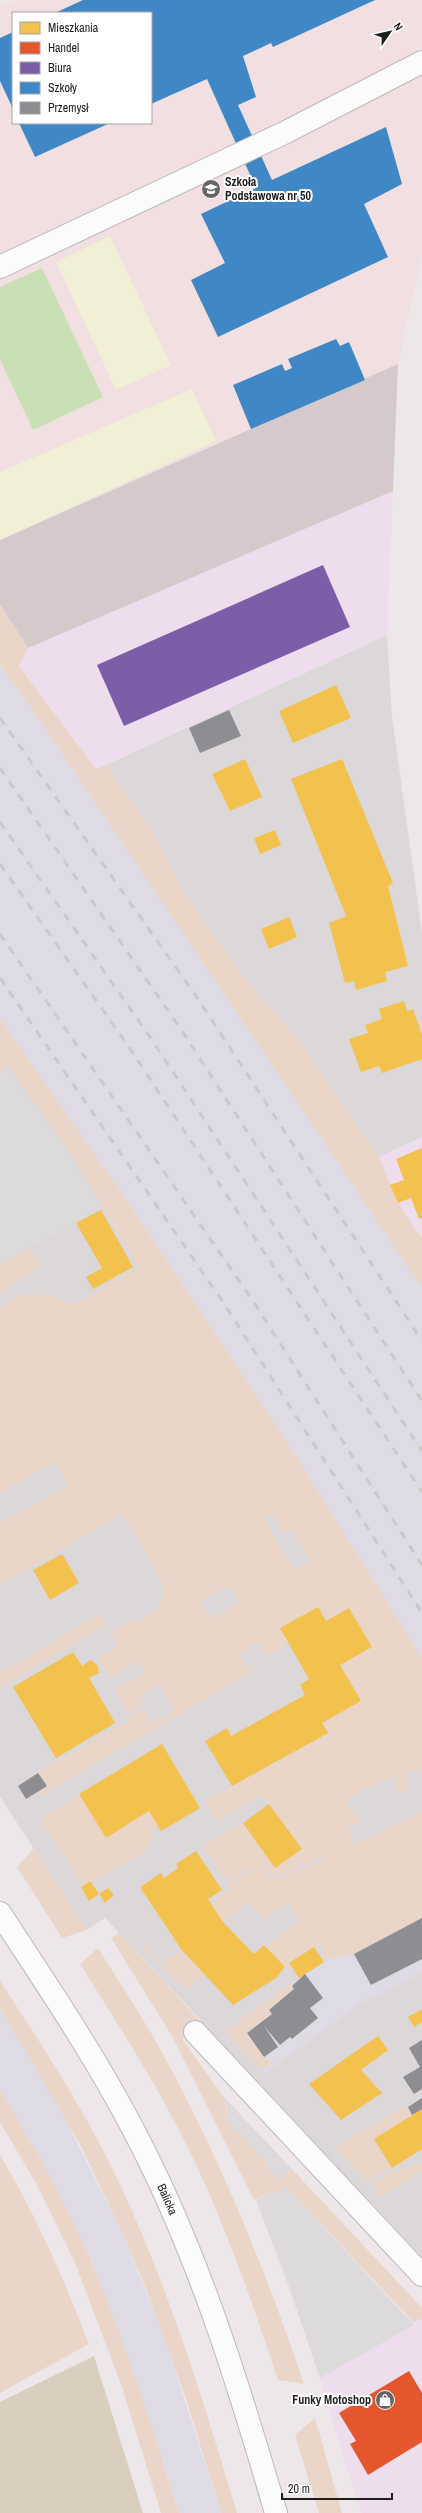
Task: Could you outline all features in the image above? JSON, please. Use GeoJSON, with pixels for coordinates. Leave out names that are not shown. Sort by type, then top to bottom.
{"type":"FeatureCollection","features":[{"type":"Feature","properties":{"kind":"street"},"geometry":{"type":"LineString","coordinates":[[0,267],[279,136],[422,62]]}},
{"type":"Feature","properties":{"kind":"street","name":"Balicka"},"geometry":{"type":"LineString","coordinates":[[0,1913],[113,2093],[157,2177],[185,2241],[224,2344],[276,2513]]}},
{"type":"Feature","properties":{"kind":"street"},"geometry":{"type":"LineString","coordinates":[[195,2032],[422,2275]]}},
{"type":"Feature","properties":{"kind":"shaded area","name":"Szkoła Podstawowa nr 50"},"geometry":{"type":"Polygon","coordinates":[[[15,0],[422,0],[422,254],[398,364],[0,540],[0,7],[15,0]]]}},
{"type":"Feature","properties":{"kind":"shaded area"},"geometry":{"type":"Polygon","coordinates":[[[110,236],[171,365],[116,390],[56,262],[110,236]]]}},
{"type":"Feature","properties":{"kind":"shaded area"},"geometry":{"type":"Polygon","coordinates":[[[398,364],[393,491],[28,648],[0,605],[0,540],[398,364]]]}},
{"type":"Feature","properties":{"kind":"shaded area"},"geometry":{"type":"Polygon","coordinates":[[[192,389],[216,441],[0,540],[0,472],[192,389]]]}},
{"type":"Feature","properties":{"kind":"shaded area"},"geometry":{"type":"Polygon","coordinates":[[[393,491],[387,635],[96,769],[19,666],[28,648],[393,491]]]}},
{"type":"Feature","properties":{"kind":"shaded area"},"geometry":{"type":"Polygon","coordinates":[[[0,605],[28,648],[19,666],[96,769],[106,765],[152,831],[183,891],[243,976],[297,1038],[379,1157],[398,1203],[422,1239],[422,1287],[25,699],[0,665],[0,605]]]}},
{"type":"Feature","properties":{"kind":"shaded area"},"geometry":{"type":"Polygon","coordinates":[[[387,635],[392,717],[422,932],[422,1137],[379,1157],[297,1038],[243,976],[183,891],[152,831],[106,765],[387,635]]]}},
{"type":"Feature","properties":{"kind":"shaded area"},"geometry":{"type":"Polygon","coordinates":[[[0,665],[25,699],[422,1285],[422,1733],[249,1440],[61,1140],[0,1064],[0,665]]]}},
{"type":"Feature","properties":{"kind":"shaded area"},"geometry":{"type":"Polygon","coordinates":[[[0,1019],[121,1192],[292,1450],[422,1658],[422,1777],[416,1769],[404,1776],[409,1789],[400,1793],[391,1777],[351,1796],[347,1803],[360,1822],[348,1829],[354,1845],[422,1812],[422,1919],[354,1954],[328,1959],[321,1944],[285,1967],[264,1945],[299,1923],[289,1903],[264,1919],[248,1903],[223,1922],[211,1902],[231,1889],[226,1881],[263,1868],[270,1878],[281,1878],[324,1858],[323,1855],[278,1877],[272,1875],[264,1866],[224,1879],[203,1846],[243,1823],[275,1868],[302,1849],[263,1795],[216,1821],[205,1801],[327,1733],[322,1723],[360,1701],[340,1665],[326,1621],[318,1607],[281,1628],[289,1643],[267,1656],[259,1642],[239,1653],[247,1667],[252,1665],[255,1670],[41,1796],[39,1791],[47,1786],[38,1773],[129,1720],[129,1717],[143,1709],[153,1723],[175,1710],[160,1684],[146,1692],[142,1698],[141,1706],[128,1714],[114,1687],[118,1685],[120,1687],[146,1673],[139,1661],[110,1678],[97,1658],[118,1645],[112,1635],[113,1631],[127,1621],[140,1620],[156,1610],[164,1592],[160,1579],[123,1514],[0,1585],[0,1523],[69,1486],[55,1462],[0,1493],[0,1308],[21,1295],[45,1294],[75,1304],[139,1267],[61,1140],[0,1071],[0,1019]],[[272,1514],[264,1518],[294,1570],[310,1561],[291,1529],[283,1533],[272,1514]],[[228,1586],[200,1602],[211,1619],[239,1603],[228,1586]]]}},
{"type":"Feature","properties":{"kind":"shaded area"},"geometry":{"type":"Polygon","coordinates":[[[0,1064],[61,1140],[249,1440],[422,1733],[422,2257],[105,1918],[87,1930],[0,1797],[0,1064]]]}},
{"type":"Feature","properties":{"kind":"shaded area"},"geometry":{"type":"Polygon","coordinates":[[[8,1067],[61,1140],[103,1207],[0,1265],[0,1071],[8,1067]]]}},
{"type":"Feature","properties":{"kind":"shaded area"},"geometry":{"type":"Polygon","coordinates":[[[422,1137],[422,1239],[398,1203],[379,1157],[422,1137]]]}},
{"type":"Feature","properties":{"kind":"shaded area"},"geometry":{"type":"Polygon","coordinates":[[[30,1248],[41,1266],[0,1293],[0,1265],[30,1248]]]}},
{"type":"Feature","properties":{"kind":"shaded area"},"geometry":{"type":"Polygon","coordinates":[[[100,1614],[106,1625],[0,1688],[0,1673],[100,1614]]]}},
{"type":"Feature","properties":{"kind":"shaded area"},"geometry":{"type":"Polygon","coordinates":[[[79,1794],[106,1838],[149,1811],[158,1825],[146,1851],[92,1883],[90,1881],[83,1885],[40,1820],[79,1794]]]}},
{"type":"Feature","properties":{"kind":"shaded area"},"geometry":{"type":"Polygon","coordinates":[[[34,1848],[87,1930],[62,1938],[17,1867],[34,1848]]]}},
{"type":"Feature","properties":{"kind":"shaded area"},"geometry":{"type":"Polygon","coordinates":[[[422,1919],[422,1972],[361,2003],[265,2073],[225,2030],[328,1959],[354,1954],[422,1919]]]}},
{"type":"Feature","properties":{"kind":"shaded area"},"geometry":{"type":"Polygon","coordinates":[[[119,1933],[201,2022],[182,2039],[226,2100],[227,2121],[268,2164],[266,2166],[279,2179],[292,2169],[422,2308],[422,2319],[413,2322],[286,2187],[254,2200],[173,2038],[111,1938],[119,1933]]]}},
{"type":"Feature","properties":{"kind":"shaded area"},"geometry":{"type":"Polygon","coordinates":[[[141,1939],[163,1964],[181,1949],[205,1975],[186,1990],[139,1941],[141,1939]]]}},
{"type":"Feature","properties":{"kind":"shaded area"},"geometry":{"type":"Polygon","coordinates":[[[98,1948],[156,2042],[205,2136],[258,2258],[304,2384],[278,2380],[237,2262],[213,2203],[187,2146],[149,2076],[80,1964],[98,1948]]]}},
{"type":"Feature","properties":{"kind":"shaded area"},"geometry":{"type":"Polygon","coordinates":[[[0,1981],[77,2102],[117,2178],[168,2301],[198,2385],[237,2513],[221,2513],[186,2399],[146,2289],[120,2228],[80,2144],[0,2008],[0,1981]]]}},
{"type":"Feature","properties":{"kind":"shaded area"},"geometry":{"type":"Polygon","coordinates":[[[290,1984],[294,1989],[269,2010],[272,2014],[247,2033],[272,2064],[260,2069],[224,2031],[290,1984]]]}},
{"type":"Feature","properties":{"kind":"shaded area"},"geometry":{"type":"Polygon","coordinates":[[[0,2008],[60,2108],[120,2228],[164,2336],[221,2513],[179,2513],[166,2470],[91,2260],[48,2174],[0,2090],[0,2008]]]}},
{"type":"Feature","properties":{"kind":"shaded area"},"geometry":{"type":"Polygon","coordinates":[[[0,2090],[25,2132],[71,2217],[91,2261],[138,2386],[179,2513],[161,2513],[121,2384],[75,2263],[37,2185],[0,2122],[0,2090]]]}},
{"type":"Feature","properties":{"kind":"shaded area"},"geometry":{"type":"Polygon","coordinates":[[[223,2096],[292,2169],[279,2180],[266,2166],[268,2164],[227,2121],[227,2104],[223,2096]]]}},
{"type":"Feature","properties":{"kind":"shaded area"},"geometry":{"type":"Polygon","coordinates":[[[406,2105],[412,2115],[392,2168],[367,2181],[335,2148],[406,2105]]]}},
{"type":"Feature","properties":{"kind":"shaded area"},"geometry":{"type":"Polygon","coordinates":[[[0,2155],[38,2224],[89,2344],[0,2393],[0,2155]]]}},
{"type":"Feature","properties":{"kind":"shaded area"},"geometry":{"type":"Polygon","coordinates":[[[422,2163],[422,2171],[382,2197],[371,2185],[392,2172],[422,2163]]]}},
{"type":"Feature","properties":{"kind":"shaded area"},"geometry":{"type":"Polygon","coordinates":[[[286,2187],[414,2325],[320,2378],[287,2280],[256,2200],[286,2187]]]}},
{"type":"Feature","properties":{"kind":"shaded area"},"geometry":{"type":"Polygon","coordinates":[[[256,2200],[413,2322],[422,2319],[422,2513],[361,2513],[308,2342],[256,2200]]]}},
{"type":"Feature","properties":{"kind":"shaded area"},"geometry":{"type":"Polygon","coordinates":[[[94,2356],[143,2513],[0,2513],[0,2402],[94,2356]]]}},
{"type":"Feature","properties":{"kind":"shaded area"},"geometry":{"type":"Polygon","coordinates":[[[315,2418],[342,2513],[319,2513],[295,2435],[315,2418]]]}},
{"type":"Feature","properties":{"kind":"green space"},"geometry":{"type":"Polygon","coordinates":[[[42,268],[103,397],[33,430],[0,359],[0,287],[42,268]]]}},
{"type":"Feature","properties":{"kind":"building: Mieszkania"},"geometry":{"type":"Polygon","coordinates":[[[336,685],[351,718],[293,743],[279,711],[336,685]]]}},
{"type":"Feature","properties":{"kind":"building: Mieszkania"},"geometry":{"type":"Polygon","coordinates":[[[245,759],[262,797],[230,811],[212,774],[245,759]]]}},
{"type":"Feature","properties":{"kind":"building: Mieszkania"},"geometry":{"type":"Polygon","coordinates":[[[342,759],[393,883],[388,886],[408,966],[385,972],[387,981],[356,990],[354,981],[345,983],[329,923],[346,916],[291,779],[342,759]]]}},
{"type":"Feature","properties":{"kind":"building: Mieszkania"},"geometry":{"type":"Polygon","coordinates":[[[275,830],[281,845],[260,854],[254,838],[275,830]]]}},
{"type":"Feature","properties":{"kind":"building: Mieszkania"},"geometry":{"type":"Polygon","coordinates":[[[289,917],[297,937],[269,949],[261,929],[289,917]]]}},
{"type":"Feature","properties":{"kind":"building: Mieszkania"},"geometry":{"type":"Polygon","coordinates":[[[404,1001],[407,1011],[413,1009],[422,1035],[422,1059],[382,1073],[379,1066],[361,1072],[349,1039],[368,1033],[365,1025],[382,1019],[379,1009],[404,1001]]]}},
{"type":"Feature","properties":{"kind":"building: Mieszkania"},"geometry":{"type":"Polygon","coordinates":[[[422,1148],[422,1218],[419,1219],[411,1198],[398,1203],[390,1185],[404,1180],[396,1159],[422,1148]]]}},
{"type":"Feature","properties":{"kind":"building: Mieszkania"},"geometry":{"type":"Polygon","coordinates":[[[101,1210],[133,1267],[93,1289],[86,1277],[102,1268],[76,1223],[101,1210]]]}},
{"type":"Feature","properties":{"kind":"building: Mieszkania"},"geometry":{"type":"Polygon","coordinates":[[[62,1554],[79,1583],[50,1600],[33,1570],[62,1554]]]}},
{"type":"Feature","properties":{"kind":"building: Mieszkania"},"geometry":{"type":"Polygon","coordinates":[[[318,1607],[326,1621],[349,1608],[372,1647],[340,1665],[361,1701],[322,1723],[328,1733],[232,1786],[205,1741],[227,1728],[231,1736],[305,1695],[300,1685],[309,1679],[280,1628],[318,1607]]]}},
{"type":"Feature","properties":{"kind":"building: Mieszkania"},"geometry":{"type":"Polygon","coordinates":[[[73,1652],[82,1666],[91,1660],[98,1666],[99,1673],[89,1678],[115,1723],[56,1758],[13,1687],[73,1652]]]}},
{"type":"Feature","properties":{"kind":"building: Mieszkania"},"geometry":{"type":"Polygon","coordinates":[[[162,1744],[200,1808],[161,1831],[149,1811],[106,1838],[79,1794],[162,1744]]]}},
{"type":"Feature","properties":{"kind":"building: Mieszkania"},"geometry":{"type":"Polygon","coordinates":[[[269,1804],[302,1849],[275,1868],[243,1823],[269,1804]]]}},
{"type":"Feature","properties":{"kind":"building: Mieszkania"},"geometry":{"type":"Polygon","coordinates":[[[196,1851],[222,1890],[208,1899],[223,1922],[254,1954],[264,1945],[285,1967],[276,1978],[233,2005],[181,1949],[140,1887],[161,1873],[164,1878],[178,1868],[176,1864],[196,1851]]]}},
{"type":"Feature","properties":{"kind":"building: Mieszkania"},"geometry":{"type":"Polygon","coordinates":[[[90,1881],[99,1894],[89,1901],[81,1887],[90,1881]]]}},
{"type":"Feature","properties":{"kind":"building: Mieszkania"},"geometry":{"type":"Polygon","coordinates":[[[108,1888],[114,1895],[105,1903],[99,1894],[108,1888]]]}},
{"type":"Feature","properties":{"kind":"building: Mieszkania"},"geometry":{"type":"Polygon","coordinates":[[[314,1947],[324,1962],[299,1978],[289,1963],[314,1947]]]}},
{"type":"Feature","properties":{"kind":"building: Mieszkania"},"geometry":{"type":"Polygon","coordinates":[[[422,2009],[422,2022],[414,2027],[408,2017],[422,2009]]]}},
{"type":"Feature","properties":{"kind":"building: Mieszkania"},"geometry":{"type":"Polygon","coordinates":[[[378,2036],[388,2050],[361,2070],[382,2093],[341,2120],[309,2084],[378,2036]]]}},
{"type":"Feature","properties":{"kind":"building: Mieszkania"},"geometry":{"type":"Polygon","coordinates":[[[422,2109],[422,2149],[392,2168],[374,2139],[422,2109]]]}},
{"type":"Feature","properties":{"kind":"building: Handel"},"geometry":{"type":"Polygon","coordinates":[[[409,2371],[422,2393],[422,2442],[368,2475],[350,2444],[356,2441],[339,2413],[409,2371]]]}},
{"type":"Feature","properties":{"kind":"building: Biura"},"geometry":{"type":"Polygon","coordinates":[[[323,565],[350,627],[124,726],[97,665],[323,565]]]}},
{"type":"Feature","properties":{"kind":"building: Szkoły"},"geometry":{"type":"Polygon","coordinates":[[[83,0],[375,0],[273,47],[271,43],[243,56],[256,97],[238,105],[272,180],[386,127],[402,184],[364,204],[388,257],[218,337],[191,280],[225,263],[201,214],[256,188],[207,79],[152,104],[152,12],[57,12],[83,0]]]}},
{"type":"Feature","properties":{"kind":"building: Szkoły"},"geometry":{"type":"Polygon","coordinates":[[[12,32],[12,107],[0,81],[0,38],[12,32]]]}},
{"type":"Feature","properties":{"kind":"building: Szkoły"},"geometry":{"type":"Polygon","coordinates":[[[19,124],[108,124],[35,157],[19,124]]]}},
{"type":"Feature","properties":{"kind":"building: Szkoły"},"geometry":{"type":"Polygon","coordinates":[[[336,339],[340,346],[349,342],[365,380],[251,429],[233,385],[282,364],[285,371],[292,368],[288,359],[336,339]]]}},
{"type":"Feature","properties":{"kind":"building: Przemysł"},"geometry":{"type":"Polygon","coordinates":[[[229,710],[241,736],[200,753],[189,728],[229,710]]]}},
{"type":"Feature","properties":{"kind":"building: Przemysł"},"geometry":{"type":"Polygon","coordinates":[[[38,1773],[47,1786],[26,1799],[18,1786],[38,1773]]]}},
{"type":"Feature","properties":{"kind":"building: Przemysł"},"geometry":{"type":"Polygon","coordinates":[[[422,1918],[422,1959],[371,1985],[354,1954],[422,1918]]]}},
{"type":"Feature","properties":{"kind":"building: Przemysł"},"geometry":{"type":"Polygon","coordinates":[[[305,1974],[323,1998],[310,2008],[318,2018],[292,2039],[290,2037],[280,2045],[264,2026],[278,2047],[264,2057],[247,2033],[272,2014],[269,2010],[294,1989],[292,1986],[305,1974]]]}},
{"type":"Feature","properties":{"kind":"building: Przemysł"},"geometry":{"type":"Polygon","coordinates":[[[422,2040],[422,2089],[414,2094],[403,2077],[420,2067],[409,2048],[422,2040]]]}},
{"type":"Feature","properties":{"kind":"building: Przemysł"},"geometry":{"type":"Polygon","coordinates":[[[422,2098],[422,2109],[412,2115],[408,2107],[422,2098]]]}},
{"type":"Feature","properties":{"kind":"railway"},"geometry":{"type":"LineString","coordinates":[[0,718],[196,996],[422,1341]]}},
{"type":"Feature","properties":{"kind":"railway"},"geometry":{"type":"LineString","coordinates":[[0,768],[180,1028],[422,1401]]}},
{"type":"Feature","properties":{"kind":"railway"},"geometry":{"type":"LineString","coordinates":[[0,822],[152,1040],[422,1451]]}},
{"type":"Feature","properties":{"kind":"railway"},"geometry":{"type":"LineString","coordinates":[[0,864],[131,1050],[422,1492]]}},
{"type":"Feature","properties":{"kind":"railway"},"geometry":{"type":"LineString","coordinates":[[0,934],[251,1298],[422,1565]]}},
{"type":"Feature","properties":{"kind":"railway"},"geometry":{"type":"LineString","coordinates":[[0,978],[223,1302],[422,1613]]}},
{"type":"Feature","properties":{"kind":"place","name":"Szkoła Podstawowa nr 50"},"geometry":{"type":"Point","coordinates":[211,189]}},
{"type":"Feature","properties":{"kind":"place","name":"Funky Motoshop"},"geometry":{"type":"Point","coordinates":[385,2400]}}]}
